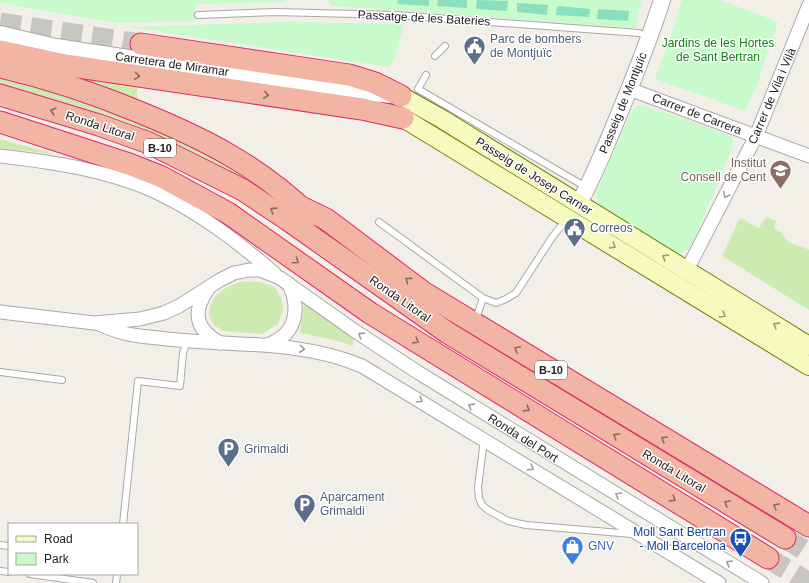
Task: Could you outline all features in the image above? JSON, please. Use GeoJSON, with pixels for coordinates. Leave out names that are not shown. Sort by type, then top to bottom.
{"type":"FeatureCollection","features":[{"type":"Feature","properties":{"kind":"highway"},"geometry":{"type":"LineString","coordinates":[[142,44],[349,75],[375,83],[408,107]]}},
{"type":"Feature","properties":{"kind":"highway"},"geometry":{"type":"LineString","coordinates":[[0,51],[72,66],[362,109],[408,107]]}},
{"type":"Feature","properties":{"kind":"highway","name":"B-10"},"geometry":{"type":"LineString","coordinates":[[0,67],[93,93],[198,137],[236,158],[262,175],[300,206],[324,230],[429,320]]}},
{"type":"Feature","properties":{"kind":"highway","name":"Ronda Litoral"},"geometry":{"type":"LineString","coordinates":[[0,95],[100,125],[149,143],[243,190],[288,220],[448,334],[785,538]]}},
{"type":"Feature","properties":{"kind":"highway","name":"Ronda Litoral"},"geometry":{"type":"LineString","coordinates":[[0,122],[129,164],[162,177],[223,210],[370,314],[768,558]]}},
{"type":"Feature","properties":{"kind":"highway","name":"B-10"},"geometry":{"type":"LineString","coordinates":[[300,206],[326,219],[423,292],[809,526]]}},
{"type":"Feature","properties":{"kind":"main road","name":"Passeig de Josep Carner"},"geometry":{"type":"LineString","coordinates":[[408,107],[442,119],[583,196],[687,270],[809,346]]}},
{"type":"Feature","properties":{"kind":"main road","name":"Passeig de Josep Carner"},"geometry":{"type":"LineString","coordinates":[[408,107],[568,218],[666,280],[809,366]]}},
{"type":"Feature","properties":{"kind":"main road"},"geometry":{"type":"LineString","coordinates":[[568,218],[583,196]]}},
{"type":"Feature","properties":{"kind":"street","name":"Passeig de Montjuïc"},"geometry":{"type":"LineString","coordinates":[[583,196],[629,89],[650,36],[662,0]]}},
{"type":"Feature","properties":{"kind":"street","name":"Carrer de Vila i Vilà"},"geometry":{"type":"LineString","coordinates":[[687,270],[699,244],[756,136],[809,5]]}},
{"type":"Feature","properties":{"kind":"street","name":"Carretera de Miramar"},"geometry":{"type":"LineString","coordinates":[[0,34],[56,47],[345,91],[408,107]]}},
{"type":"Feature","properties":{"kind":"street","name":"Carrer de Carrera"},"geometry":{"type":"LineString","coordinates":[[629,89],[809,156]]}},
{"type":"Feature","properties":{"kind":"street","name":"Carretera de Miramar"},"geometry":{"type":"LineString","coordinates":[[345,91],[408,107]]}},
{"type":"Feature","properties":{"kind":"street"},"geometry":{"type":"LineString","coordinates":[[0,156],[40,161],[113,176],[161,194],[219,229],[284,281]]}},
{"type":"Feature","properties":{"kind":"street","name":"Ronda del Port"},"geometry":{"type":"LineString","coordinates":[[94,323],[140,319],[164,313],[179,306],[234,273],[249,270],[260,270],[284,281],[355,331],[419,373],[762,583]]}},
{"type":"Feature","properties":{"kind":"street","name":"Ronda del Port"},"geometry":{"type":"LineString","coordinates":[[263,346],[283,338],[290,330],[293,323],[295,302],[293,292],[284,281]]}},
{"type":"Feature","properties":{"kind":"street"},"geometry":{"type":"LineString","coordinates":[[187,341],[200,300],[209,287]]}},
{"type":"Feature","properties":{"kind":"street"},"geometry":{"type":"LineString","coordinates":[[198,310],[200,325],[205,333],[221,344]]}},
{"type":"Feature","properties":{"kind":"street","name":"Ronda del Port"},"geometry":{"type":"LineString","coordinates":[[0,312],[94,323],[128,334],[221,344],[306,349],[321,352],[362,366],[719,583]]}},
{"type":"Feature","properties":{"kind":"lane","name":"Passatge de les Bateries"},"geometry":{"type":"LineString","coordinates":[[198,15],[275,12],[396,15],[639,33],[650,36]]}},
{"type":"Feature","properties":{"kind":"lane"},"geometry":{"type":"LineString","coordinates":[[435,56],[445,46]]}},
{"type":"Feature","properties":{"kind":"lane"},"geometry":{"type":"LineString","coordinates":[[408,107],[426,75]]}},
{"type":"Feature","properties":{"kind":"lane"},"geometry":{"type":"LineString","coordinates":[[379,222],[483,298],[496,303],[516,293],[552,236],[568,218]]}},
{"type":"Feature","properties":{"kind":"lane"},"geometry":{"type":"LineString","coordinates":[[474,323],[483,298]]}},
{"type":"Feature","properties":{"kind":"lane"},"geometry":{"type":"LineString","coordinates":[[123,523],[138,381],[180,386],[183,353],[187,341]]}},
{"type":"Feature","properties":{"kind":"lane"},"geometry":{"type":"LineString","coordinates":[[0,372],[62,380]]}},
{"type":"Feature","properties":{"kind":"lane"},"geometry":{"type":"LineString","coordinates":[[484,439],[478,487],[479,498],[482,505],[488,510],[508,521],[526,525],[640,534]]}},
{"type":"Feature","properties":{"kind":"lane"},"geometry":{"type":"LineString","coordinates":[[34,575],[54,580],[93,583]]}},
{"type":"Feature","properties":{"kind":"green space"},"geometry":{"type":"Polygon","coordinates":[[[0,0],[287,0],[280,2],[195,4],[195,21],[117,23],[22,7],[0,2],[0,0]]]}},
{"type":"Feature","properties":{"kind":"green space"},"geometry":{"type":"Polygon","coordinates":[[[328,0],[642,0],[635,28],[331,6],[328,0]]]}},
{"type":"Feature","properties":{"kind":"green space"},"geometry":{"type":"Polygon","coordinates":[[[398,0],[429,0],[429,6],[397,4],[398,0]]]}},
{"type":"Feature","properties":{"kind":"green space"},"geometry":{"type":"Polygon","coordinates":[[[438,0],[467,0],[467,8],[437,6],[438,0]]]}},
{"type":"Feature","properties":{"kind":"green space"},"geometry":{"type":"Polygon","coordinates":[[[477,0],[508,1],[507,11],[476,9],[477,0]]]}},
{"type":"Feature","properties":{"kind":"green space","name":"Jardins de les Hortes de Sant Bertran"},"geometry":{"type":"Polygon","coordinates":[[[682,0],[720,0],[778,22],[756,87],[745,111],[655,79],[670,39],[682,0]]]}},
{"type":"Feature","properties":{"kind":"green space"},"geometry":{"type":"Polygon","coordinates":[[[517,3],[548,5],[547,15],[517,12],[517,3]]]}},
{"type":"Feature","properties":{"kind":"green space"},"geometry":{"type":"Polygon","coordinates":[[[557,6],[590,9],[589,17],[556,15],[557,6]]]}},
{"type":"Feature","properties":{"kind":"green space"},"geometry":{"type":"Polygon","coordinates":[[[598,9],[629,11],[628,21],[597,19],[598,9]]]}},
{"type":"Feature","properties":{"kind":"green space"},"geometry":{"type":"Polygon","coordinates":[[[289,22],[404,24],[395,57],[389,67],[130,27],[289,22]]]}},
{"type":"Feature","properties":{"kind":"green space"},"geometry":{"type":"Polygon","coordinates":[[[50,70],[137,84],[137,99],[50,70]]]}},
{"type":"Feature","properties":{"kind":"green space"},"geometry":{"type":"Polygon","coordinates":[[[0,74],[97,101],[246,173],[300,213],[206,159],[168,140],[130,124],[93,111],[0,85],[0,74]]]}},
{"type":"Feature","properties":{"kind":"green space"},"geometry":{"type":"Polygon","coordinates":[[[638,105],[643,105],[732,136],[733,143],[731,151],[692,244],[682,253],[674,253],[598,205],[596,193],[631,112],[638,105]]]}},
{"type":"Feature","properties":{"kind":"green space"},"geometry":{"type":"Polygon","coordinates":[[[0,139],[55,154],[0,148],[0,139]]]}},
{"type":"Feature","properties":{"kind":"green space"},"geometry":{"type":"Polygon","coordinates":[[[766,217],[776,221],[774,228],[782,233],[790,243],[809,250],[809,310],[722,256],[740,218],[759,228],[766,217]]]}},
{"type":"Feature","properties":{"kind":"green space"},"geometry":{"type":"Polygon","coordinates":[[[243,281],[260,282],[275,287],[282,300],[283,309],[278,324],[262,334],[223,331],[214,325],[209,315],[210,306],[216,295],[227,287],[243,281]]]}},
{"type":"Feature","properties":{"kind":"green space"},"geometry":{"type":"Polygon","coordinates":[[[304,303],[354,338],[353,346],[334,340],[300,333],[304,303]]]}},
{"type":"Feature","properties":{"kind":"tunnel"},"geometry":{"type":"LineString","coordinates":[[0,23],[141,44]]}},
{"type":"Feature","properties":{"kind":"tunnel"},"geometry":{"type":"LineString","coordinates":[[785,538],[809,553]]}},
{"type":"Feature","properties":{"kind":"tunnel"},"geometry":{"type":"LineString","coordinates":[[768,558],[809,583]]}},
{"type":"Feature","properties":{"kind":"place","name":"Parc de bombers de Montjuïc"},"geometry":{"type":"Point","coordinates":[474,66]}},
{"type":"Feature","properties":{"kind":"place","name":"Institut Consell de Cent"},"geometry":{"type":"Point","coordinates":[781,190]}},
{"type":"Feature","properties":{"kind":"place","name":"Correos"},"geometry":{"type":"Point","coordinates":[575,248]}},
{"type":"Feature","properties":{"kind":"place","name":"Grimaldi"},"geometry":{"type":"Point","coordinates":[229,468]}},
{"type":"Feature","properties":{"kind":"place","name":"Aparcament Grimaldi"},"geometry":{"type":"Point","coordinates":[304,524]}},
{"type":"Feature","properties":{"kind":"place","name":"Moll Sant Bertran - Moll Barcelona"},"geometry":{"type":"Point","coordinates":[741,558]}},
{"type":"Feature","properties":{"kind":"place","name":"GNV"},"geometry":{"type":"Point","coordinates":[573,566]}}]}
